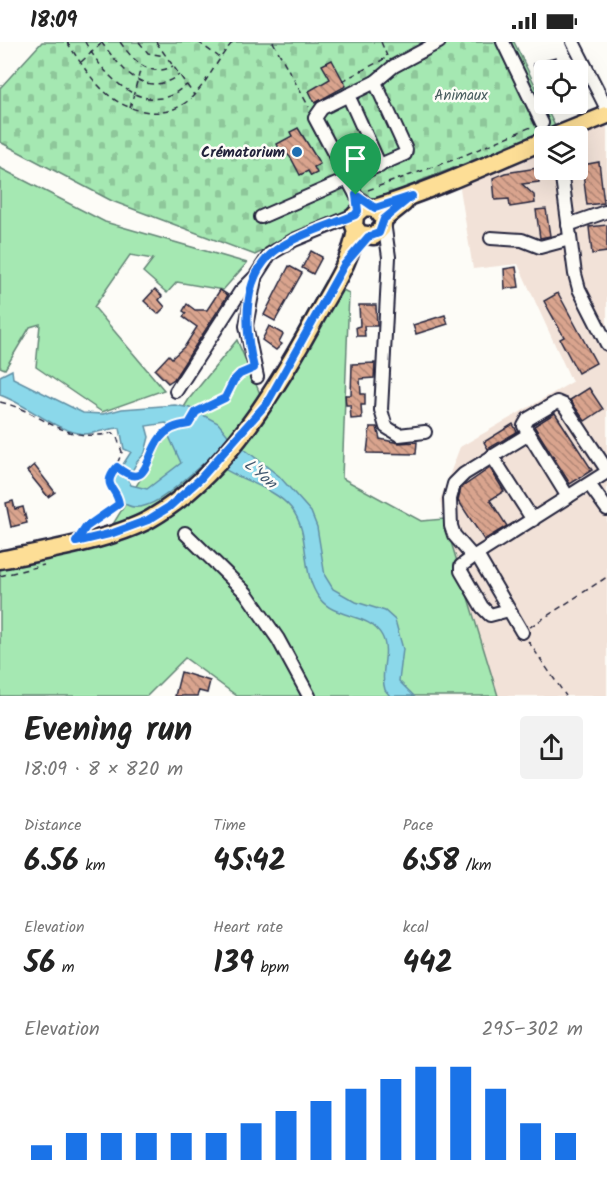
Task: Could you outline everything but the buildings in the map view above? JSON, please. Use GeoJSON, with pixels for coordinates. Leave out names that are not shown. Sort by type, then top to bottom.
{"type":"FeatureCollection","features":[{"type":"Feature","properties":{"kind":"main road"},"geometry":{"type":"LineString","coordinates":[[580,126],[607,115]]}},
{"type":"Feature","properties":{"kind":"main road"},"geometry":{"type":"LineString","coordinates":[[0,560],[113,533],[148,520],[180,497],[213,466],[267,403],[285,374],[367,219],[458,175],[534,145]]}},
{"type":"Feature","properties":{"kind":"street"},"geometry":{"type":"LineString","coordinates":[[425,432],[399,435],[386,427],[381,410],[389,245],[367,219],[315,118],[322,108],[375,82],[394,66],[439,42]]}},
{"type":"Feature","properties":{"kind":"street"},"geometry":{"type":"LineString","coordinates":[[502,42],[542,123]]}},
{"type":"Feature","properties":{"kind":"street"},"geometry":{"type":"LineString","coordinates":[[573,42],[607,109]]}},
{"type":"Feature","properties":{"kind":"street"},"geometry":{"type":"LineString","coordinates":[[261,217],[400,158],[406,150],[375,82]]}},
{"type":"Feature","properties":{"kind":"street"},"geometry":{"type":"LineString","coordinates":[[348,95],[380,166]]}},
{"type":"Feature","properties":{"kind":"street"},"geometry":{"type":"LineString","coordinates":[[562,180],[579,289],[607,344]]}},
{"type":"Feature","properties":{"kind":"street"},"geometry":{"type":"LineString","coordinates":[[568,225],[605,212]]}},
{"type":"Feature","properties":{"kind":"street"},"geometry":{"type":"LineString","coordinates":[[176,391],[240,292],[255,277],[270,254],[281,246],[337,223],[367,219]]}},
{"type":"Feature","properties":{"kind":"street"},"geometry":{"type":"LineString","coordinates":[[491,238],[522,240],[540,247],[570,239]]}},
{"type":"Feature","properties":{"kind":"street"},"geometry":{"type":"LineString","coordinates":[[255,277],[246,326],[256,372]]}},
{"type":"Feature","properties":{"kind":"street"},"geometry":{"type":"LineString","coordinates":[[509,610],[490,615],[482,607],[461,572],[461,566],[589,484],[607,471],[564,405],[557,402],[528,418],[524,426],[568,497]]}},
{"type":"Feature","properties":{"kind":"street"},"geometry":{"type":"LineString","coordinates":[[522,632],[475,556],[454,536],[450,499],[454,484],[492,456],[529,434]]}},
{"type":"Feature","properties":{"kind":"street"},"geometry":{"type":"LineString","coordinates":[[492,456],[532,520]]}},
{"type":"Feature","properties":{"kind":"street"},"geometry":{"type":"LineString","coordinates":[[589,484],[607,508]]}},
{"type":"Feature","properties":{"kind":"street"},"geometry":{"type":"LineString","coordinates":[[185,533],[246,593],[278,639],[309,696]]}},
{"type":"Feature","properties":{"kind":"path"},"geometry":{"type":"LineString","coordinates":[[67,42],[93,81],[109,97],[129,109],[162,113],[177,108],[194,96],[219,58],[233,42]]}},
{"type":"Feature","properties":{"kind":"path"},"geometry":{"type":"LineString","coordinates":[[85,42],[113,80],[134,95],[154,99],[169,97],[187,85]]}},
{"type":"Feature","properties":{"kind":"path"},"geometry":{"type":"LineString","coordinates":[[81,63],[102,42],[136,80],[147,84],[160,84],[179,75]]}},
{"type":"Feature","properties":{"kind":"path"},"geometry":{"type":"LineString","coordinates":[[120,42],[141,66],[153,71],[173,66]]}},
{"type":"Feature","properties":{"kind":"path"},"geometry":{"type":"LineString","coordinates":[[139,42],[148,53],[166,56]]}},
{"type":"Feature","properties":{"kind":"path"},"geometry":{"type":"LineString","coordinates":[[156,42],[194,96]]}},
{"type":"Feature","properties":{"kind":"path"},"geometry":{"type":"LineString","coordinates":[[198,42],[219,58]]}},
{"type":"Feature","properties":{"kind":"path"},"geometry":{"type":"LineString","coordinates":[[273,42],[315,118]]}},
{"type":"Feature","properties":{"kind":"path"},"geometry":{"type":"LineString","coordinates":[[342,81],[388,57],[381,42]]}},
{"type":"Feature","properties":{"kind":"path"},"geometry":{"type":"LineString","coordinates":[[129,109],[141,66]]}},
{"type":"Feature","properties":{"kind":"path"},"geometry":{"type":"LineString","coordinates":[[367,219],[453,160],[542,123]]}},
{"type":"Feature","properties":{"kind":"path"},"geometry":{"type":"LineString","coordinates":[[118,468],[132,477],[144,471],[159,439],[168,431],[178,425],[189,424],[196,412],[225,398],[234,380],[256,372]]}},
{"type":"Feature","properties":{"kind":"path"},"geometry":{"type":"LineString","coordinates":[[0,402],[11,405],[66,433],[92,437],[112,433],[117,436],[122,452],[118,468],[111,475],[109,484],[119,504],[86,527],[76,542]]}},
{"type":"Feature","properties":{"kind":"path"},"geometry":{"type":"LineString","coordinates":[[566,696],[522,632],[607,576]]}},
{"type":"Feature","properties":{"kind":"shaded area"},"geometry":{"type":"Polygon","coordinates":[[[607,105],[607,696],[497,696],[450,552],[440,500],[460,447],[572,382],[518,264],[473,269],[459,182],[534,150],[534,180],[588,180],[588,126],[560,126],[607,105]]]}},
{"type":"Feature","properties":{"kind":"green space","name":"Animaux"},"geometry":{"type":"Polygon","coordinates":[[[42,42],[514,42],[534,83],[534,114],[549,114],[555,126],[534,126],[534,137],[420,181],[386,201],[360,203],[255,255],[112,201],[0,142],[0,88],[42,42]]]}},
{"type":"Feature","properties":{"kind":"green space"},"geometry":{"type":"Polygon","coordinates":[[[0,168],[105,222],[247,263],[223,290],[177,282],[167,293],[143,272],[153,259],[130,255],[94,307],[164,390],[102,412],[36,367],[40,324],[30,327],[5,369],[0,367],[0,168]]]}},
{"type":"Feature","properties":{"kind":"green space"},"geometry":{"type":"Polygon","coordinates":[[[325,281],[349,293],[342,478],[421,521],[444,519],[498,696],[237,696],[185,658],[147,696],[0,696],[0,566],[101,544],[189,399],[237,340],[261,396],[325,281]]]}},
{"type":"Feature","properties":{"kind":"water","name":"L'Yon"},"geometry":{"type":"Polygon","coordinates":[[[12,370],[13,378],[83,413],[103,414],[122,409],[175,405],[190,408],[218,423],[230,438],[279,476],[311,512],[317,527],[325,576],[333,589],[356,602],[385,611],[395,620],[403,649],[399,681],[414,696],[390,696],[385,690],[383,676],[385,649],[382,636],[377,629],[361,619],[334,610],[320,599],[310,577],[304,541],[297,518],[283,500],[262,487],[229,472],[210,458],[159,499],[148,505],[137,507],[127,505],[111,483],[131,452],[124,449],[120,428],[84,434],[62,428],[0,395],[0,376],[12,370]],[[166,423],[146,426],[149,437],[145,453],[128,479],[131,485],[147,489],[181,463],[168,434],[171,430],[166,423]]]}},
{"type":"Feature","properties":{"kind":"place","name":"Crématorium"},"geometry":{"type":"Point","coordinates":[297,152]}},
{"type":"Feature","properties":{"kind":"route"},"geometry":{"type":"LineString","coordinates":[[356,195],[370,207],[375,208],[412,196],[384,219],[379,233],[368,237],[344,265],[267,403],[200,479],[169,507],[132,527],[76,542],[80,532],[92,522],[117,508],[118,498],[110,487],[109,479],[117,467],[132,477],[137,477],[144,471],[159,439],[178,425],[189,424],[196,412],[225,398],[234,380],[240,374],[254,368],[247,342],[246,312],[255,277],[270,254],[294,240],[355,215],[358,211],[356,195]]}}]}
